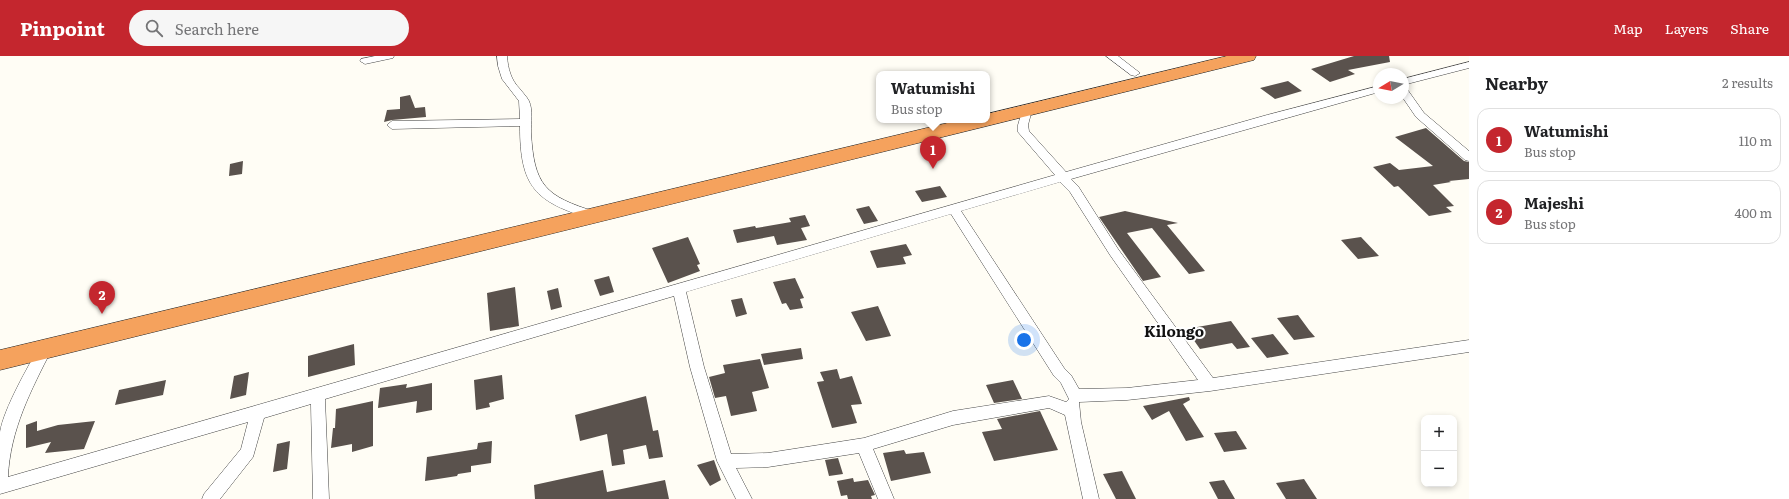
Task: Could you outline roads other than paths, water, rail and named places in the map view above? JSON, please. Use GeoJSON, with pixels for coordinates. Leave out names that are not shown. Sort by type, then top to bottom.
{"type":"FeatureCollection","features":[{"type":"Feature","properties":{"kind":"highway"},"geometry":{"type":"LineString","coordinates":[[990,119],[1248,56]]}},
{"type":"Feature","properties":{"kind":"highway"},"geometry":{"type":"LineString","coordinates":[[0,360],[974,123]]}},
{"type":"Feature","properties":{"kind":"street"},"geometry":{"type":"LineString","coordinates":[[365,61],[389,56]]}},
{"type":"Feature","properties":{"kind":"street"},"geometry":{"type":"LineString","coordinates":[[502,56],[505,76],[524,102],[526,150],[531,175],[537,187],[551,200],[567,208],[592,215]]}},
{"type":"Feature","properties":{"kind":"street"},"geometry":{"type":"LineString","coordinates":[[1111,56],[1136,73]]}},
{"type":"Feature","properties":{"kind":"street"},"geometry":{"type":"LineString","coordinates":[[1409,80],[1469,65]]}},
{"type":"Feature","properties":{"kind":"street"},"geometry":{"type":"LineString","coordinates":[[0,487],[257,414],[679,288],[1271,117],[1373,91]]}},
{"type":"Feature","properties":{"kind":"street"},"geometry":{"type":"LineString","coordinates":[[1409,99],[1420,115],[1469,158]]}},
{"type":"Feature","properties":{"kind":"street"},"geometry":{"type":"LineString","coordinates":[[1028,110],[1023,125],[1024,132],[1074,189],[1114,252],[1210,385]]}},
{"type":"Feature","properties":{"kind":"street"},"geometry":{"type":"LineString","coordinates":[[392,125],[525,122]]}},
{"type":"Feature","properties":{"kind":"street"},"geometry":{"type":"LineString","coordinates":[[954,209],[1059,372],[1066,379],[1073,404],[1091,499]]}},
{"type":"Feature","properties":{"kind":"street"},"geometry":{"type":"LineString","coordinates":[[679,288],[698,367],[725,461],[744,499]]}},
{"type":"Feature","properties":{"kind":"street"},"geometry":{"type":"LineString","coordinates":[[725,461],[768,460],[864,445],[953,418],[1049,402],[1073,404],[1095,394],[1127,394],[1210,385],[1469,346]]}},
{"type":"Feature","properties":{"kind":"street"},"geometry":{"type":"LineString","coordinates":[[0,481],[2,453],[11,423],[24,387],[45,349]]}},
{"type":"Feature","properties":{"kind":"street"},"geometry":{"type":"LineString","coordinates":[[318,395],[321,499]]}},
{"type":"Feature","properties":{"kind":"street"},"geometry":{"type":"LineString","coordinates":[[210,499],[248,452],[257,414]]}},
{"type":"Feature","properties":{"kind":"street"},"geometry":{"type":"LineString","coordinates":[[864,445],[886,499]]}},
{"type":"Feature","properties":{"kind":"place","name":"Watumishi"},"geometry":{"type":"Point","coordinates":[933,169]}},
{"type":"Feature","properties":{"kind":"place","name":"Majeshi"},"geometry":{"type":"Point","coordinates":[102,314]}},
{"type":"Feature","properties":{"kind":"district","name":"Kilongo"},"geometry":{"type":"Point","coordinates":[1174,330]}}]}
